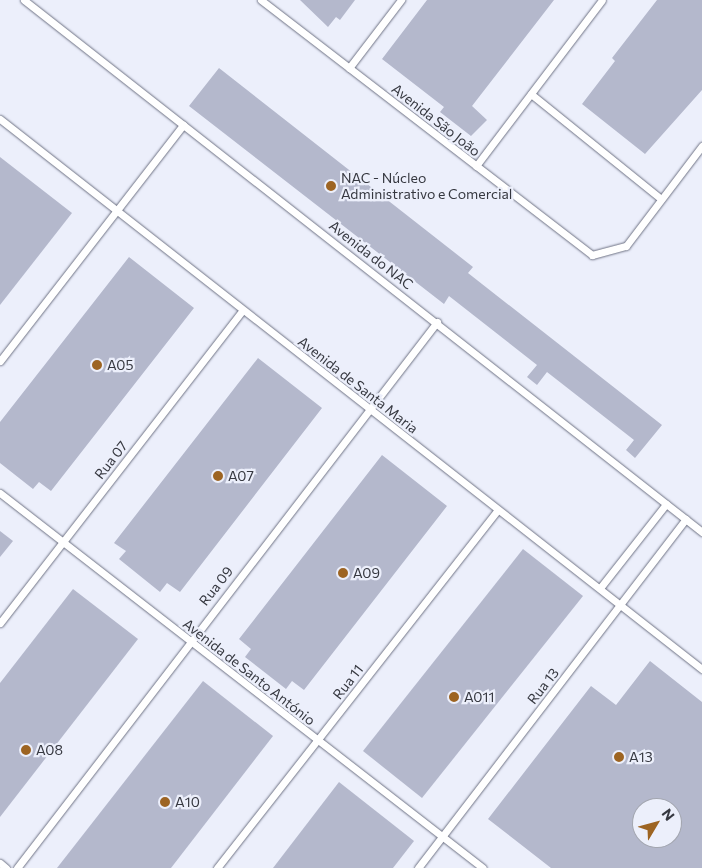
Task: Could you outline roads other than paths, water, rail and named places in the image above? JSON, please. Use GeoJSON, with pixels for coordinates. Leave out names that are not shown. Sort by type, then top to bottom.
{"type":"FeatureCollection","features":[{"type":"Feature","properties":{"kind":"lane","name":"Avenida do NAC"},"geometry":{"type":"LineString","coordinates":[[24,0],[437,322],[702,532]]}},
{"type":"Feature","properties":{"kind":"lane","name":"Avenida São João"},"geometry":{"type":"LineString","coordinates":[[261,0],[592,256],[626,246],[661,199]]}},
{"type":"Feature","properties":{"kind":"lane"},"geometry":{"type":"LineString","coordinates":[[349,68],[402,0]]}},
{"type":"Feature","properties":{"kind":"lane"},"geometry":{"type":"LineString","coordinates":[[476,166],[602,0]]}},
{"type":"Feature","properties":{"kind":"lane"},"geometry":{"type":"LineString","coordinates":[[530,94],[661,199],[702,146]]}},
{"type":"Feature","properties":{"kind":"lane","name":"Avenida de Santa Maria"},"geometry":{"type":"LineString","coordinates":[[0,119],[242,311],[702,669]]}},
{"type":"Feature","properties":{"kind":"lane"},"geometry":{"type":"LineString","coordinates":[[0,361],[182,125]]}},
{"type":"Feature","properties":{"kind":"lane","name":"Rua 07"},"geometry":{"type":"LineString","coordinates":[[0,623],[242,311]]}},
{"type":"Feature","properties":{"kind":"lane","name":"Rua 09"},"geometry":{"type":"LineString","coordinates":[[17,868],[368,408],[437,322]]}},
{"type":"Feature","properties":{"kind":"lane","name":"Avenida de Santo António"},"geometry":{"type":"LineString","coordinates":[[0,493],[483,868]]}},
{"type":"Feature","properties":{"kind":"lane"},"geometry":{"type":"LineString","coordinates":[[600,588],[666,504]]}},
{"type":"Feature","properties":{"kind":"lane","name":"Rua 11"},"geometry":{"type":"LineString","coordinates":[[217,868],[498,510]]}},
{"type":"Feature","properties":{"kind":"lane","name":"Rua 13"},"geometry":{"type":"LineString","coordinates":[[418,868],[686,519]]}},
{"type":"Feature","properties":{"kind":"lane"},"geometry":{"type":"LineString","coordinates":[[0,863],[6,868]]}},
{"type":"Feature","properties":{"kind":"place","name":"NAC - Núcleo Administrativo e Comercial"},"geometry":{"type":"Point","coordinates":[331,186]}},
{"type":"Feature","properties":{"kind":"place","name":"A05"},"geometry":{"type":"Point","coordinates":[97,365]}},
{"type":"Feature","properties":{"kind":"place","name":"A07"},"geometry":{"type":"Point","coordinates":[218,476]}},
{"type":"Feature","properties":{"kind":"place","name":"A09"},"geometry":{"type":"Point","coordinates":[343,573]}},
{"type":"Feature","properties":{"kind":"place","name":"A011"},"geometry":{"type":"Point","coordinates":[454,697]}},
{"type":"Feature","properties":{"kind":"place","name":"A08"},"geometry":{"type":"Point","coordinates":[26,750]}},
{"type":"Feature","properties":{"kind":"place","name":"A13"},"geometry":{"type":"Point","coordinates":[619,757]}},
{"type":"Feature","properties":{"kind":"place","name":"A10"},"geometry":{"type":"Point","coordinates":[165,802]}}]}
